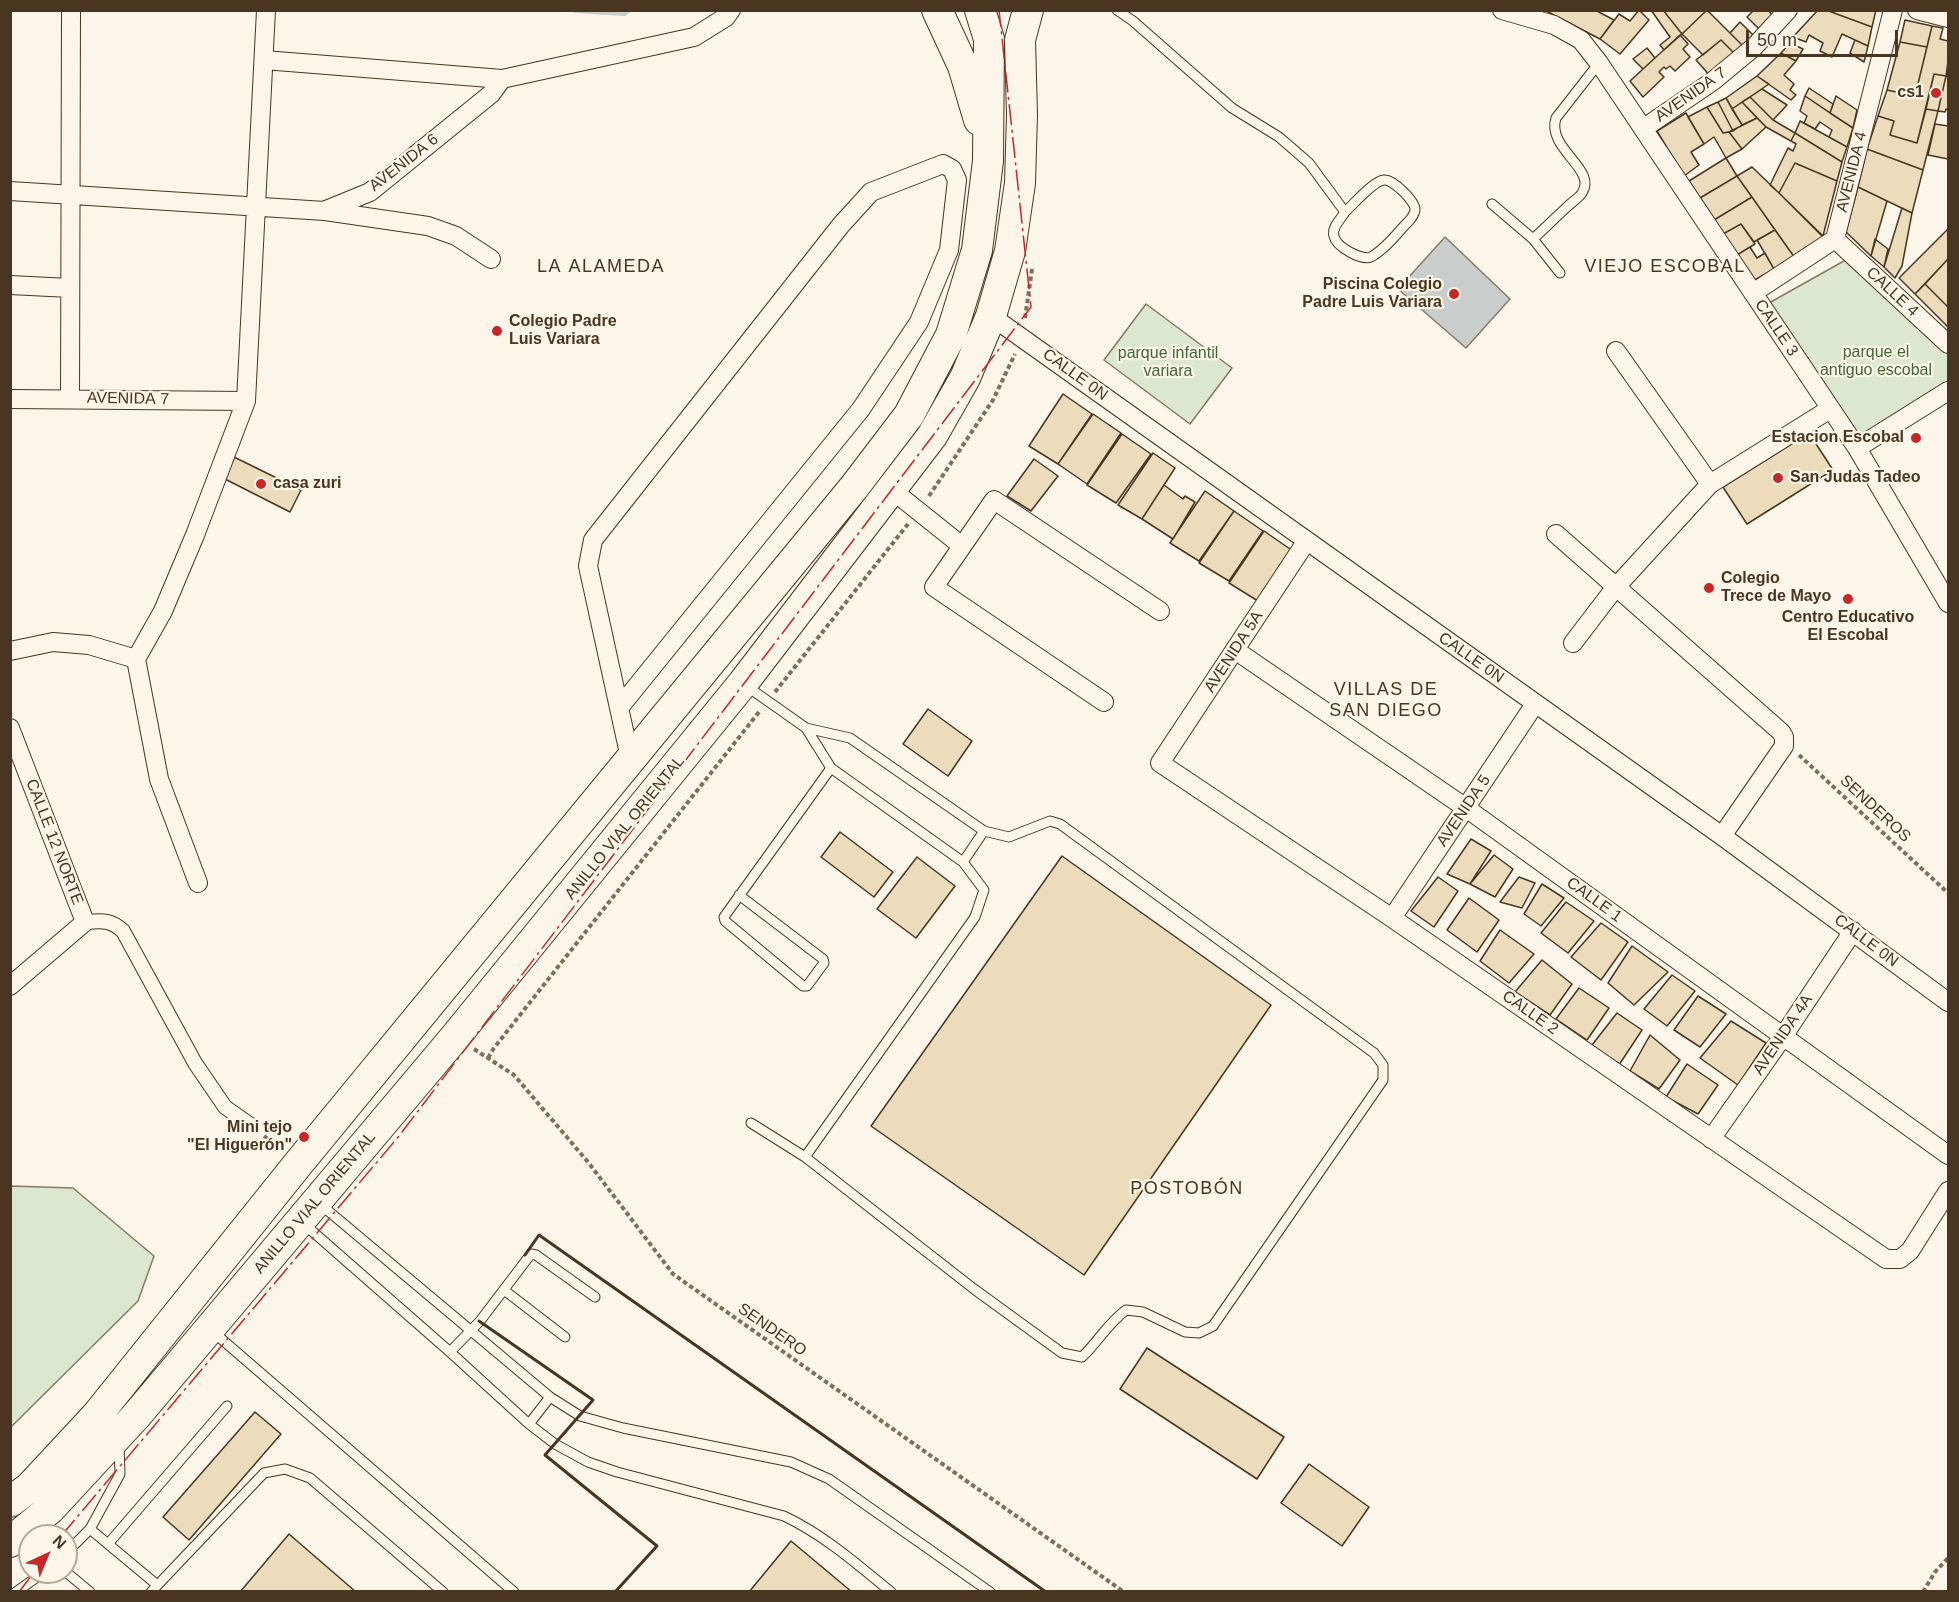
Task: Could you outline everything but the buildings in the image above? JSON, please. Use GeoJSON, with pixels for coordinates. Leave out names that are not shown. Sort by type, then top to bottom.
{"type":"FeatureCollection","features":[{"type":"Feature","properties":{"kind":"highway"},"geometry":{"type":"LineString","coordinates":[[937,10],[963,66],[974,98],[988,161]]}},
{"type":"Feature","properties":{"kind":"highway"},"geometry":{"type":"LineString","coordinates":[[10,1502],[30,1487],[97,1415],[298,1164],[855,486],[909,415],[951,335],[977,250],[988,161],[989,39],[980,10]]}},
{"type":"Feature","properties":{"kind":"highway","name":"ANILLO VIAL ORIENTAL"},"geometry":{"type":"LineString","coordinates":[[10,1542],[50,1509],[118,1436],[455,1036],[743,683],[932,436],[965,378],[991,316],[1010,251],[1020,183],[1022,115],[1020,40],[1028,10]]}},
{"type":"Feature","properties":{"kind":"street"},"geometry":{"type":"LineString","coordinates":[[70,399],[71,10]]}},
{"type":"Feature","properties":{"kind":"street"},"geometry":{"type":"LineString","coordinates":[[198,884],[159,779],[136,660],[163,611],[195,535],[246,401],[266,10]]}},
{"type":"Feature","properties":{"kind":"street"},"geometry":{"type":"LineString","coordinates":[[264,60],[502,78],[694,37],[726,17],[731,10]]}},
{"type":"Feature","properties":{"kind":"street","name":"CALLE 3"},"geometry":{"type":"LineString","coordinates":[[1502,10],[1554,25],[1581,40],[1599,63],[1857,448],[1948,603]]}},
{"type":"Feature","properties":{"kind":"street","name":"AVENIDA 7"},"geometry":{"type":"LineString","coordinates":[[1644,128],[1713,81],[1754,48],[1788,10]]}},
{"type":"Feature","properties":{"kind":"street","name":"AVENIDA 4"},"geometry":{"type":"LineString","coordinates":[[1835,239],[1893,10]]}},
{"type":"Feature","properties":{"kind":"street"},"geometry":{"type":"LineString","coordinates":[[1917,10],[1948,18]]}},
{"type":"Feature","properties":{"kind":"street","name":"AVENIDA 6"},"geometry":{"type":"LineString","coordinates":[[10,190],[325,211],[370,192],[491,94],[502,78]]}},
{"type":"Feature","properties":{"kind":"street"},"geometry":{"type":"LineString","coordinates":[[619,708],[861,409],[920,322],[950,250],[957,180],[952,169],[943,164],[871,192],[840,225],[593,540],[588,566],[630,759]]}},
{"type":"Feature","properties":{"kind":"street"},"geometry":{"type":"LineString","coordinates":[[325,211],[428,226],[456,236],[491,259]]}},
{"type":"Feature","properties":{"kind":"street"},"geometry":{"type":"LineString","coordinates":[[1753,292],[1835,239]]}},
{"type":"Feature","properties":{"kind":"street","name":"CALLE 4"},"geometry":{"type":"LineString","coordinates":[[1835,239],[1948,344]]}},
{"type":"Feature","properties":{"kind":"street"},"geometry":{"type":"LineString","coordinates":[[10,285],[69,288]]}},
{"type":"Feature","properties":{"kind":"street","name":"CALLE 0N"},"geometry":{"type":"LineString","coordinates":[[991,316],[1722,836],[1948,1002]]}},
{"type":"Feature","properties":{"kind":"street"},"geometry":{"type":"LineString","coordinates":[[1616,351],[1710,484]]}},
{"type":"Feature","properties":{"kind":"street"},"geometry":{"type":"LineString","coordinates":[[1857,448],[1948,391]]}},
{"type":"Feature","properties":{"kind":"street","name":"AVENIDA 7"},"geometry":{"type":"LineString","coordinates":[[10,399],[246,401]]}},
{"type":"Feature","properties":{"kind":"street"},"geometry":{"type":"LineString","coordinates":[[1573,643],[1615,588],[1710,484],[1830,409]]}},
{"type":"Feature","properties":{"kind":"street"},"geometry":{"type":"LineString","coordinates":[[892,490],[963,546]]}},
{"type":"Feature","properties":{"kind":"street"},"geometry":{"type":"LineString","coordinates":[[1104,702],[934,587],[994,500],[1160,611]]}},
{"type":"Feature","properties":{"kind":"street"},"geometry":{"type":"LineString","coordinates":[[1556,534],[1781,732],[1785,743],[1722,836]]}},
{"type":"Feature","properties":{"kind":"street","name":"AVENIDA 5A"},"geometry":{"type":"LineString","coordinates":[[1160,763],[1306,542]]}},
{"type":"Feature","properties":{"kind":"street"},"geometry":{"type":"LineString","coordinates":[[10,651],[53,642],[89,645],[136,660]]}},
{"type":"Feature","properties":{"kind":"street","name":"CALLE 1"},"geometry":{"type":"LineString","coordinates":[[1235,650],[1466,808],[1948,1155]]}},
{"type":"Feature","properties":{"kind":"street","name":"AVENIDA 5"},"geometry":{"type":"LineString","coordinates":[[1392,918],[1535,704]]}},
{"type":"Feature","properties":{"kind":"street","name":"CALLE 12 NORTE"},"geometry":{"type":"LineString","coordinates":[[10,728],[19,773],[85,922]]}},
{"type":"Feature","properties":{"kind":"street","name":"CALLE 2"},"geometry":{"type":"LineString","coordinates":[[1160,763],[1392,918],[1886,1259],[1900,1259],[1910,1251],[1948,1191]]}},
{"type":"Feature","properties":{"kind":"street"},"geometry":{"type":"LineString","coordinates":[[10,986],[85,922],[105,920],[114,923],[123,931],[195,1063],[225,1107],[252,1126]]}},
{"type":"Feature","properties":{"kind":"street","name":"AVENIDA 4A"},"geometry":{"type":"LineString","coordinates":[[1711,1139],[1784,1035],[1853,930]]}},
{"type":"Feature","properties":{"kind":"lane"},"geometry":{"type":"LineString","coordinates":[[1117,10],[1133,21],[1232,108],[1279,137],[1309,163],[1345,212]]}},
{"type":"Feature","properties":{"kind":"lane"},"geometry":{"type":"LineString","coordinates":[[1533,239],[1583,192],[1586,181],[1583,174],[1556,137],[1553,127],[1556,118],[1599,63]]}},
{"type":"Feature","properties":{"kind":"lane"},"geometry":{"type":"LineString","coordinates":[[1385,180],[1391,181],[1413,202],[1415,208],[1413,217],[1381,250],[1369,258],[1360,258],[1337,242],[1334,229],[1345,212],[1377,182],[1385,180]]}},
{"type":"Feature","properties":{"kind":"lane"},"geometry":{"type":"LineString","coordinates":[[1492,204],[1533,239],[1560,273]]}},
{"type":"Feature","properties":{"kind":"lane"},"geometry":{"type":"LineString","coordinates":[[743,683],[806,729],[831,768],[963,862],[984,890],[975,917],[805,1157]]}},
{"type":"Feature","properties":{"kind":"lane"},"geometry":{"type":"LineString","coordinates":[[751,1123],[805,1157],[983,1296],[1062,1353],[1082,1357],[1095,1345],[1114,1319],[1126,1310],[1143,1312],[1185,1332],[1199,1333],[1213,1326],[1383,1080],[1383,1065],[1374,1053],[1060,824],[1050,821],[1009,837],[984,831],[850,738],[806,729]]}},
{"type":"Feature","properties":{"kind":"lane"},"geometry":{"type":"LineString","coordinates":[[739,896],[824,959],[824,963],[807,986],[803,986],[725,921],[724,917],[739,896],[831,768]]}},
{"type":"Feature","properties":{"kind":"lane"},"geometry":{"type":"LineString","coordinates":[[963,862],[984,831]]}},
{"type":"Feature","properties":{"kind":"lane"},"geometry":{"type":"LineString","coordinates":[[308,1211],[472,1330],[550,1397],[580,1416],[623,1428],[791,1462],[829,1479],[990,1592]]}},
{"type":"Feature","properties":{"kind":"lane"},"geometry":{"type":"LineString","coordinates":[[308,1211],[450,1352],[529,1424],[555,1444],[588,1462],[617,1472],[784,1516],[810,1528],[891,1592]]}},
{"type":"Feature","properties":{"kind":"lane"},"geometry":{"type":"LineString","coordinates":[[450,1352],[472,1330],[531,1254],[536,1255],[595,1297]]}},
{"type":"Feature","properties":{"kind":"lane"},"geometry":{"type":"LineString","coordinates":[[504,1290],[565,1337]]}},
{"type":"Feature","properties":{"kind":"lane"},"geometry":{"type":"LineString","coordinates":[[210,1329],[514,1592]]}},
{"type":"Feature","properties":{"kind":"lane"},"geometry":{"type":"LineString","coordinates":[[529,1424],[550,1397]]}},
{"type":"Feature","properties":{"kind":"lane"},"geometry":{"type":"LineString","coordinates":[[108,1544],[227,1406]]}},
{"type":"Feature","properties":{"kind":"lane"},"geometry":{"type":"LineString","coordinates":[[78,1540],[90,1528],[120,1474],[118,1436]]}},
{"type":"Feature","properties":{"kind":"lane"},"geometry":{"type":"LineString","coordinates":[[90,1528],[153,1588],[264,1473],[285,1469],[310,1478],[443,1592]]}},
{"type":"Feature","properties":{"kind":"lane"},"geometry":{"type":"LineString","coordinates":[[78,1582],[90,1592]]}},
{"type":"Feature","properties":{"kind":"path"},"geometry":{"type":"LineString","coordinates":[[488,1058],[918,511],[993,400],[1023,338]]}},
{"type":"Feature","properties":{"kind":"path","name":"SENDEROS"},"geometry":{"type":"LineString","coordinates":[[1785,743],[1948,893]]}},
{"type":"Feature","properties":{"kind":"path","name":"SENDERO"},"geometry":{"type":"LineString","coordinates":[[455,1036],[514,1075],[588,1162],[673,1274],[1124,1592]]}},
{"type":"Feature","properties":{"kind":"path"},"geometry":{"type":"LineString","coordinates":[[252,1126],[298,1164]]}},
{"type":"Feature","properties":{"kind":"path"},"geometry":{"type":"LineString","coordinates":[[1923,1592],[1935,1572],[1948,1558]]}},
{"type":"Feature","properties":{"kind":"green space","name":"parque el antiguo escobal"},"geometry":{"type":"Polygon","coordinates":[[[1851,257],[1948,353],[1948,385],[1860,440],[1769,303],[1851,257]]]}},
{"type":"Feature","properties":{"kind":"green space","name":"parque infantil variara"},"geometry":{"type":"Polygon","coordinates":[[[1146,304],[1232,368],[1190,424],[1104,360],[1146,304]]]}},
{"type":"Feature","properties":{"kind":"green space"},"geometry":{"type":"Polygon","coordinates":[[[11,1186],[73,1188],[154,1256],[138,1301],[11,1427],[11,1186]]]}},
{"type":"Feature","properties":{"kind":"shaded area","name":"Piscina Colegio Padre Luis Variara"},"geometry":{"type":"Polygon","coordinates":[[[1445,237],[1510,299],[1466,348],[1398,289],[1445,237]]]}},
{"type":"Feature","properties":{"kind":"waterway"},"geometry":{"type":"LineString","coordinates":[[575,10],[624,13],[628,10]]}},
{"type":"Feature","properties":{"kind":"wall"},"geometry":{"type":"LineString","coordinates":[[525,1255],[539,1235],[1046,1592]]}},
{"type":"Feature","properties":{"kind":"wall"},"geometry":{"type":"LineString","coordinates":[[479,1321],[593,1400],[545,1455],[657,1546],[615,1592]]}},
{"type":"Feature","properties":{"kind":"power"},"geometry":{"type":"LineString","coordinates":[[71,1524],[399,1136],[1031,307],[999,10]]}},
{"type":"Feature","properties":{"kind":"power"},"geometry":{"type":"LineString","coordinates":[[19,1592],[25,1584]]}},
{"type":"Feature","properties":{"kind":"place","name":"cs1"},"geometry":{"type":"Point","coordinates":[1936,93]}},
{"type":"Feature","properties":{"kind":"place","name":"Piscina Colegio Padre Luis Variara"},"geometry":{"type":"Point","coordinates":[1454,294]}},
{"type":"Feature","properties":{"kind":"place","name":"Colegio Padre Luis Variara"},"geometry":{"type":"Point","coordinates":[497,331]}},
{"type":"Feature","properties":{"kind":"place","name":"Estacion Escobal"},"geometry":{"type":"Point","coordinates":[1916,438]}},
{"type":"Feature","properties":{"kind":"place","name":"San Judas Tadeo"},"geometry":{"type":"Point","coordinates":[1778,478]}},
{"type":"Feature","properties":{"kind":"place","name":"casa zuri"},"geometry":{"type":"Point","coordinates":[261,484]}},
{"type":"Feature","properties":{"kind":"place","name":"Colegio Trece de Mayo"},"geometry":{"type":"Point","coordinates":[1709,588]}},
{"type":"Feature","properties":{"kind":"place","name":"Centro Educativo El Escobal"},"geometry":{"type":"Point","coordinates":[1848,599]}},
{"type":"Feature","properties":{"kind":"place","name":"Mini tejo \"El Higuerón\""},"geometry":{"type":"Point","coordinates":[304,1137]}},
{"type":"Feature","properties":{"kind":"district","name":"LA ALAMEDA"},"geometry":{"type":"Point","coordinates":[601,267]}},
{"type":"Feature","properties":{"kind":"district","name":"VIEJO ESCOBAL"},"geometry":{"type":"Point","coordinates":[1665,267]}},
{"type":"Feature","properties":{"kind":"district","name":"VILLAS DE SAN DIEGO"},"geometry":{"type":"Point","coordinates":[1386,700]}},
{"type":"Feature","properties":{"kind":"district","name":"POSTOBÓN"},"geometry":{"type":"Point","coordinates":[1187,1189]}}]}
